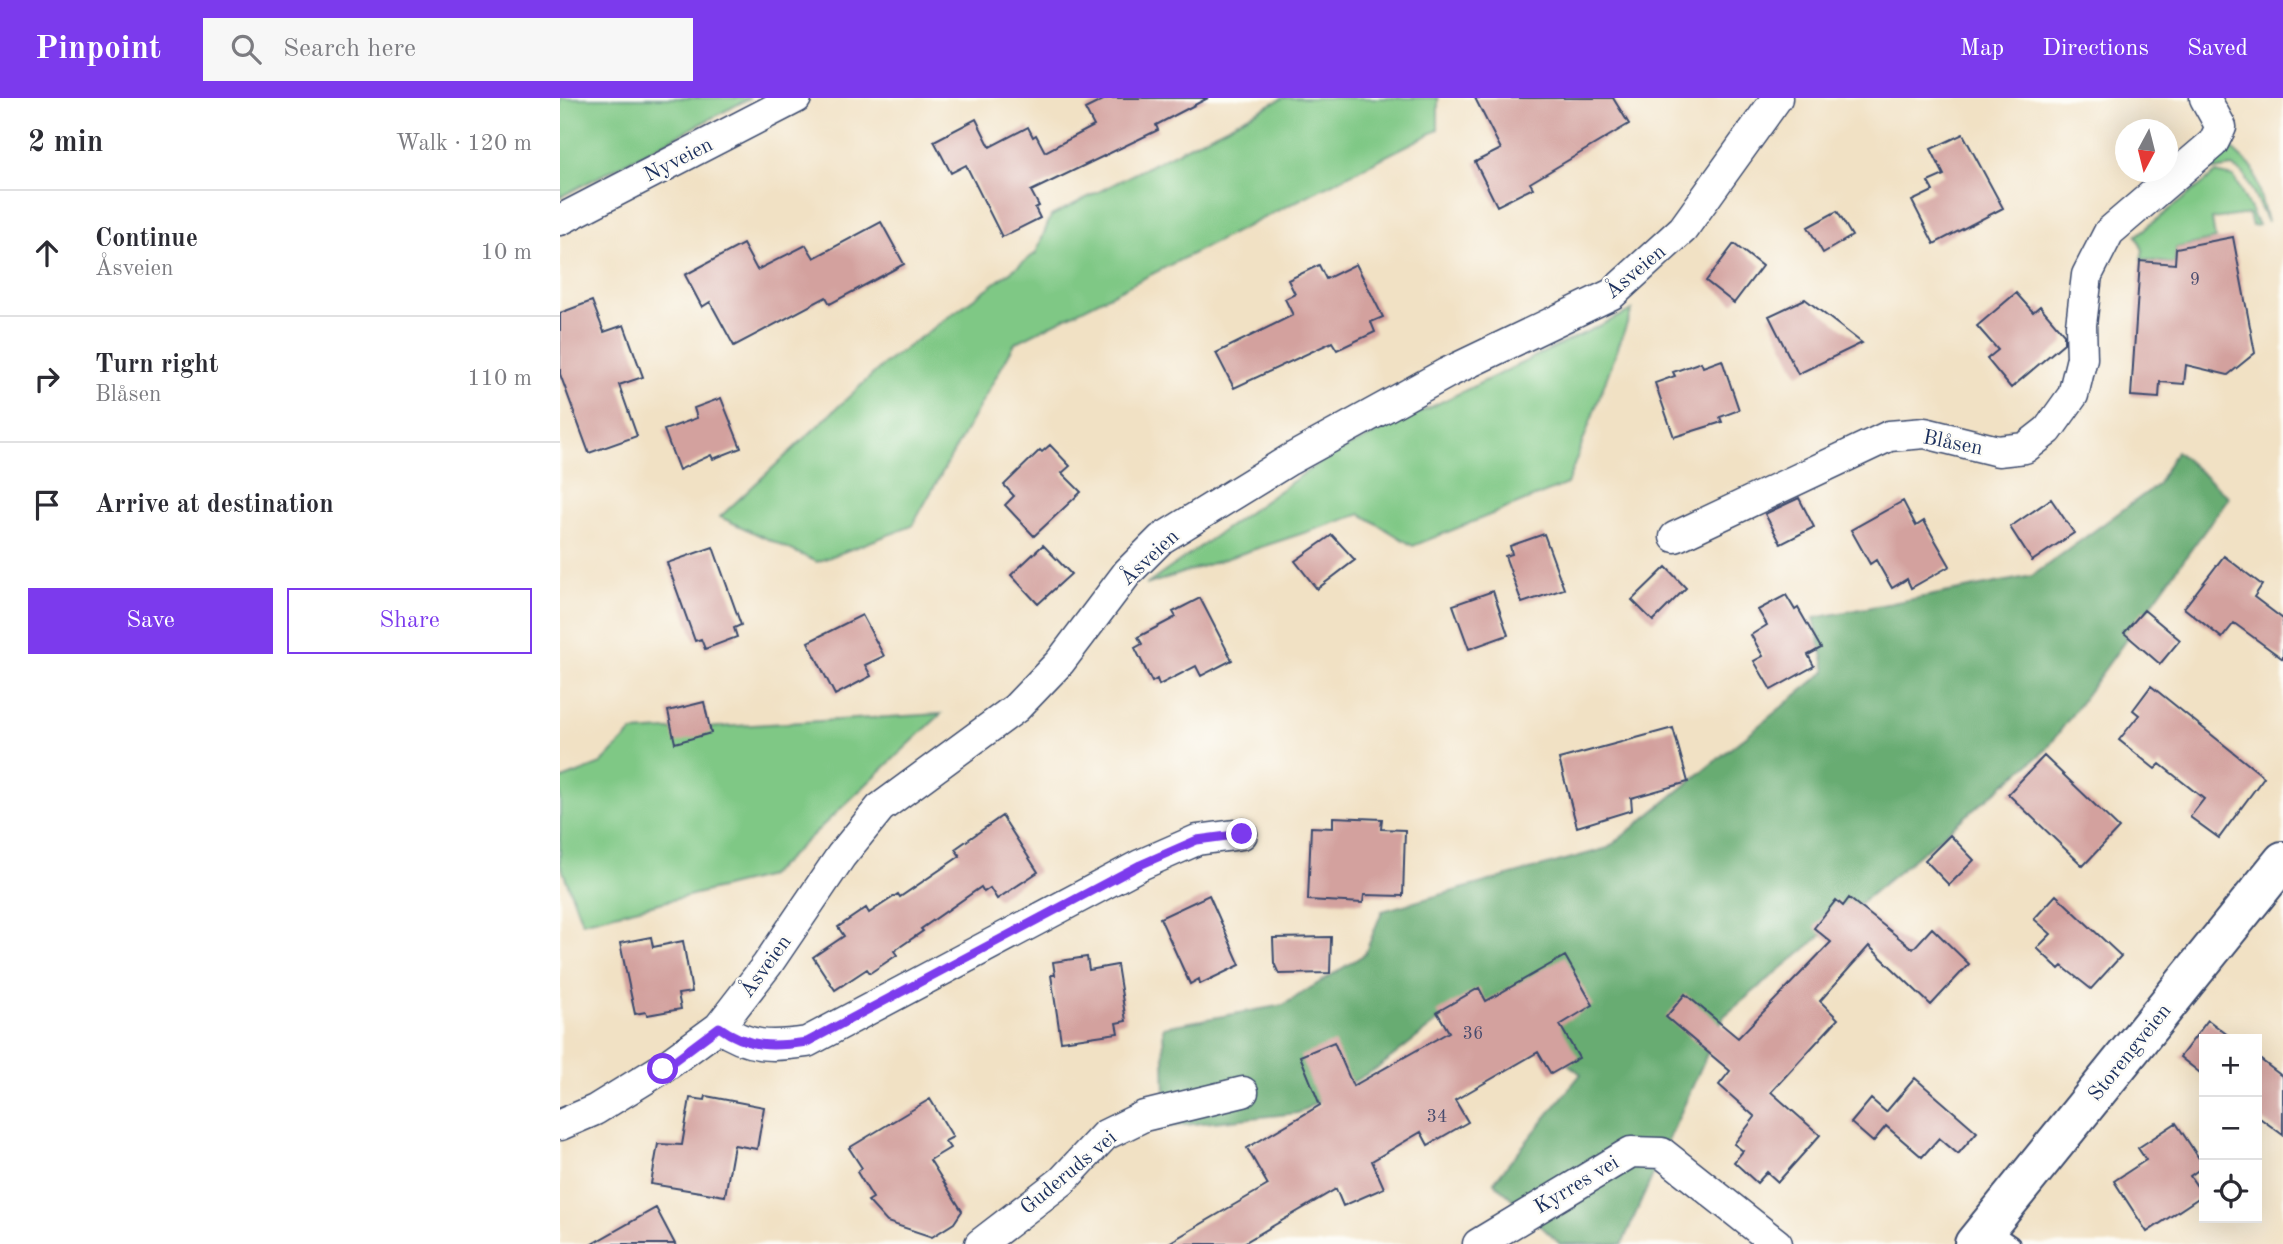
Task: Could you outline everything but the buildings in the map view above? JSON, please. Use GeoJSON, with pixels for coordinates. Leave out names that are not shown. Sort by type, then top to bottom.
{"type":"FeatureCollection","features":[{"type":"Feature","properties":{"kind":"main road","name":"Storengveien"},"geometry":{"type":"LineString","coordinates":[[1991,1238],[2283,861]]}},
{"type":"Feature","properties":{"kind":"street","name":"Nyveien"},"geometry":{"type":"LineString","coordinates":[[560,220],[796,98]]}},
{"type":"Feature","properties":{"kind":"street","name":"Åsveien"},"geometry":{"type":"LineString","coordinates":[[560,1125],[595,1111],[663,1069],[719,1027],[767,965],[841,856],[880,808],[1016,708],[1060,662],[1128,572],[1161,539],[1267,473],[1447,373],[1612,294],[1683,229],[1777,98]]}},
{"type":"Feature","properties":{"kind":"street","name":"Blåsen"},"geometry":{"type":"LineString","coordinates":[[1675,537],[1889,436],[1925,433],[1998,451],[2025,447],[2048,430],[2073,395],[2082,358],[2081,326],[2087,275],[2109,232],[2213,143],[2221,127],[2205,98]]}},
{"type":"Feature","properties":{"kind":"street"},"geometry":{"type":"LineString","coordinates":[[719,1027],[736,1040],[769,1048],[807,1042],[1140,865],[1197,840],[1242,834]]}},
{"type":"Feature","properties":{"kind":"street","name":"Guderuds vei"},"geometry":{"type":"LineString","coordinates":[[980,1244],[1062,1181],[1105,1135],[1144,1116],[1243,1092]]}},
{"type":"Feature","properties":{"kind":"street","name":"Kyrres vei"},"geometry":{"type":"LineString","coordinates":[[1478,1244],[1632,1152],[1662,1153],[1777,1244]]}},
{"type":"Feature","properties":{"kind":"green space"},"geometry":{"type":"Polygon","coordinates":[[[560,98],[750,98],[560,197],[560,98]]]}},
{"type":"Feature","properties":{"kind":"green space"},"geometry":{"type":"Polygon","coordinates":[[[1283,98],[1438,98],[1438,130],[1015,343],[912,526],[817,562],[720,517],[884,364],[1036,253],[1051,216],[1283,98]]]}},
{"type":"Feature","properties":{"kind":"green space"},"geometry":{"type":"Polygon","coordinates":[[[2230,147],[2253,168],[2267,222],[2244,174],[2232,167],[2189,174],[2230,147]]]}},
{"type":"Feature","properties":{"kind":"green space"},"geometry":{"type":"Polygon","coordinates":[[[2216,173],[2234,177],[2258,225],[2252,226],[2249,214],[2212,219],[2215,239],[2176,248],[2175,264],[2141,259],[2143,250],[2136,236],[2216,173]]]}},
{"type":"Feature","properties":{"kind":"green space"},"geometry":{"type":"Polygon","coordinates":[[[1632,310],[1567,484],[1413,546],[1361,514],[1146,585],[1327,457],[1632,310]]]}},
{"type":"Feature","properties":{"kind":"green space"},"geometry":{"type":"Polygon","coordinates":[[[2176,451],[2229,497],[2047,749],[1724,1016],[1622,1244],[1560,1244],[1494,1182],[1581,1074],[1474,993],[1379,1067],[1298,1113],[1166,1127],[1163,1027],[1283,1005],[1365,954],[1382,911],[1608,848],[1826,671],[1814,618],[2032,576],[2157,485],[2176,451]]]}},
{"type":"Feature","properties":{"kind":"green space"},"geometry":{"type":"Polygon","coordinates":[[[941,714],[769,876],[582,922],[560,863],[560,780],[601,764],[632,732],[941,714]]]}},
{"type":"Feature","properties":{"kind":"route"},"geometry":{"type":"LineString","coordinates":[[663,1069],[719,1027],[736,1040],[769,1048],[807,1042],[1140,865],[1197,840],[1242,834]]}}]}
